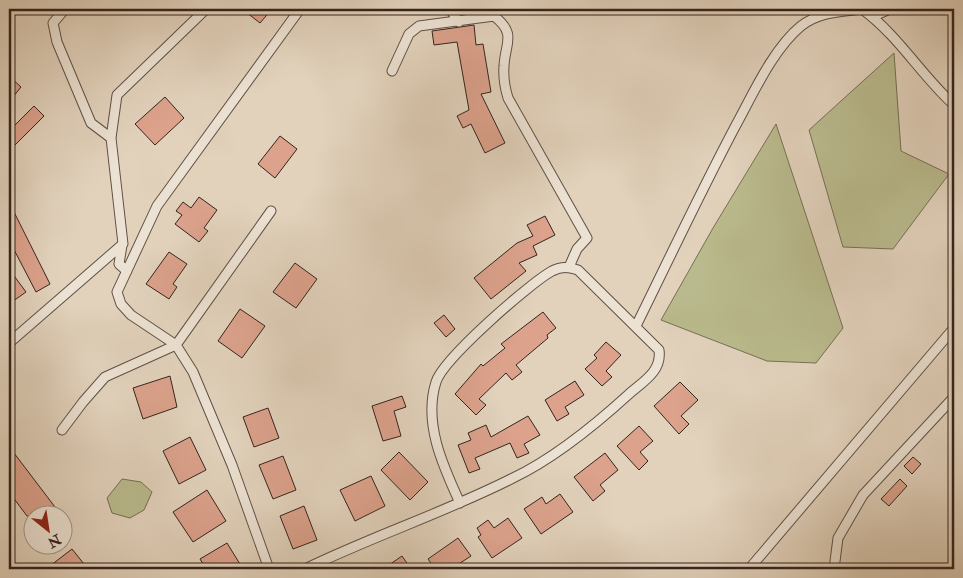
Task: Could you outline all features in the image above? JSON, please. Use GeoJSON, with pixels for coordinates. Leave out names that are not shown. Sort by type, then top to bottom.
{"type":"FeatureCollection","features":[{"type":"Feature","properties":{"kind":"street"},"geometry":{"type":"LineString","coordinates":[[65,9],[53,23],[57,42],[91,123],[111,138]]}},
{"type":"Feature","properties":{"kind":"street"},"geometry":{"type":"LineString","coordinates":[[126,271],[119,264],[122,244],[111,138],[117,95],[206,9]]}},
{"type":"Feature","properties":{"kind":"street"},"geometry":{"type":"LineString","coordinates":[[269,569],[210,410],[193,372],[176,345],[131,315],[121,304],[117,292],[157,206],[300,9]]}},
{"type":"Feature","properties":{"kind":"street"},"geometry":{"type":"LineString","coordinates":[[450,9],[459,22]]}},
{"type":"Feature","properties":{"kind":"street"},"geometry":{"type":"LineString","coordinates":[[636,326],[757,85],[785,43],[800,26],[820,14],[861,9],[872,17],[935,88],[954,104]]}},
{"type":"Feature","properties":{"kind":"street"},"geometry":{"type":"LineString","coordinates":[[872,17],[890,9]]}},
{"type":"Feature","properties":{"kind":"street"},"geometry":{"type":"LineString","coordinates":[[392,71],[409,34],[420,26],[494,16],[506,25],[509,37],[504,64],[504,81],[508,98],[587,238],[577,248],[569,267]]}},
{"type":"Feature","properties":{"kind":"street"},"geometry":{"type":"LineString","coordinates":[[62,430],[105,377],[176,345],[271,211]]}},
{"type":"Feature","properties":{"kind":"street"},"geometry":{"type":"LineString","coordinates":[[9,344],[122,244]]}},
{"type":"Feature","properties":{"kind":"street"},"geometry":{"type":"LineString","coordinates":[[305,569],[460,503],[515,478],[557,451],[614,408],[656,370],[661,361],[660,350],[578,270],[569,267],[552,271],[505,308],[453,357],[436,380],[431,414],[440,459],[460,503]]}},
{"type":"Feature","properties":{"kind":"street"},"geometry":{"type":"LineString","coordinates":[[750,569],[954,328]]}},
{"type":"Feature","properties":{"kind":"street"},"geometry":{"type":"LineString","coordinates":[[834,569],[838,538],[863,495],[954,397]]}},
{"type":"Feature","properties":{"kind":"green space"},"geometry":{"type":"Polygon","coordinates":[[[894,53],[901,151],[949,174],[893,249],[843,247],[809,130],[894,53]]]}},
{"type":"Feature","properties":{"kind":"green space"},"geometry":{"type":"Polygon","coordinates":[[[776,124],[843,328],[816,363],[767,361],[661,320],[713,228],[776,124]]]}},
{"type":"Feature","properties":{"kind":"green space"},"geometry":{"type":"Polygon","coordinates":[[[122,479],[141,482],[152,492],[144,510],[130,518],[112,513],[107,498],[122,479]]]}},
{"type":"Feature","properties":{"kind":"building"},"geometry":{"type":"Polygon","coordinates":[[[242,9],[272,9],[260,23],[242,9]]]}},
{"type":"Feature","properties":{"kind":"building"},"geometry":{"type":"Polygon","coordinates":[[[474,25],[476,45],[483,44],[491,92],[481,94],[505,143],[485,153],[471,124],[463,128],[457,116],[469,110],[457,42],[434,45],[432,31],[474,25]]]}},
{"type":"Feature","properties":{"kind":"building"},"geometry":{"type":"Polygon","coordinates":[[[9,76],[21,87],[9,102],[9,76]]]}},
{"type":"Feature","properties":{"kind":"building"},"geometry":{"type":"Polygon","coordinates":[[[165,97],[184,118],[155,145],[135,124],[165,97]]]}},
{"type":"Feature","properties":{"kind":"building"},"geometry":{"type":"Polygon","coordinates":[[[34,106],[44,116],[9,151],[9,131],[34,106]]]}},
{"type":"Feature","properties":{"kind":"building"},"geometry":{"type":"Polygon","coordinates":[[[280,136],[297,149],[275,178],[258,164],[280,136]]]}},
{"type":"Feature","properties":{"kind":"building"},"geometry":{"type":"Polygon","coordinates":[[[199,197],[217,210],[204,228],[208,231],[199,242],[175,224],[182,215],[176,211],[183,202],[191,208],[199,197]]]}},
{"type":"Feature","properties":{"kind":"building"},"geometry":{"type":"Polygon","coordinates":[[[9,202],[50,284],[36,292],[9,240],[9,202]]]}},
{"type":"Feature","properties":{"kind":"building"},"geometry":{"type":"Polygon","coordinates":[[[545,216],[555,235],[533,246],[537,255],[519,263],[526,271],[491,299],[474,278],[517,243],[533,236],[527,225],[545,216]]]}},
{"type":"Feature","properties":{"kind":"building"},"geometry":{"type":"Polygon","coordinates":[[[169,252],[187,264],[173,284],[177,287],[169,299],[146,284],[169,252]]]}},
{"type":"Feature","properties":{"kind":"building"},"geometry":{"type":"Polygon","coordinates":[[[295,263],[317,279],[296,308],[273,292],[295,263]]]}},
{"type":"Feature","properties":{"kind":"building"},"geometry":{"type":"Polygon","coordinates":[[[9,269],[26,292],[9,304],[9,269]]]}},
{"type":"Feature","properties":{"kind":"building"},"geometry":{"type":"Polygon","coordinates":[[[240,309],[265,326],[242,358],[218,341],[240,309]]]}},
{"type":"Feature","properties":{"kind":"building"},"geometry":{"type":"Polygon","coordinates":[[[543,312],[556,328],[547,335],[548,338],[516,365],[522,372],[512,380],[506,373],[479,399],[486,405],[476,415],[455,394],[481,364],[483,366],[505,348],[501,344],[543,312]]]}},
{"type":"Feature","properties":{"kind":"building"},"geometry":{"type":"Polygon","coordinates":[[[444,315],[455,329],[446,337],[434,323],[444,315]]]}},
{"type":"Feature","properties":{"kind":"building"},"geometry":{"type":"Polygon","coordinates":[[[606,342],[621,355],[606,371],[612,377],[602,386],[585,369],[597,358],[594,355],[606,342]]]}},
{"type":"Feature","properties":{"kind":"building"},"geometry":{"type":"Polygon","coordinates":[[[170,376],[177,407],[143,419],[133,388],[170,376]]]}},
{"type":"Feature","properties":{"kind":"building"},"geometry":{"type":"Polygon","coordinates":[[[575,381],[584,395],[565,407],[569,414],[557,421],[545,400],[575,381]]]}},
{"type":"Feature","properties":{"kind":"building"},"geometry":{"type":"Polygon","coordinates":[[[680,382],[698,400],[681,416],[689,424],[679,434],[654,406],[680,382]]]}},
{"type":"Feature","properties":{"kind":"building"},"geometry":{"type":"Polygon","coordinates":[[[402,396],[406,407],[394,411],[401,436],[383,441],[372,406],[402,396]]]}},
{"type":"Feature","properties":{"kind":"building"},"geometry":{"type":"Polygon","coordinates":[[[268,408],[279,438],[254,447],[243,417],[268,408]]]}},
{"type":"Feature","properties":{"kind":"building"},"geometry":{"type":"Polygon","coordinates":[[[528,416],[540,435],[524,444],[529,453],[517,458],[510,443],[475,458],[480,469],[469,473],[458,445],[471,440],[468,433],[486,425],[491,437],[528,416]]]}},
{"type":"Feature","properties":{"kind":"building"},"geometry":{"type":"Polygon","coordinates":[[[639,426],[653,441],[640,452],[648,461],[639,470],[617,446],[639,426]]]}},
{"type":"Feature","properties":{"kind":"building"},"geometry":{"type":"Polygon","coordinates":[[[190,437],[206,470],[179,484],[163,451],[190,437]]]}},
{"type":"Feature","properties":{"kind":"building"},"geometry":{"type":"Polygon","coordinates":[[[399,452],[428,482],[410,500],[381,470],[399,452]]]}},
{"type":"Feature","properties":{"kind":"building"},"geometry":{"type":"Polygon","coordinates":[[[14,453],[54,506],[22,506],[22,509],[9,492],[9,458],[14,453]]]}},
{"type":"Feature","properties":{"kind":"building"},"geometry":{"type":"Polygon","coordinates":[[[605,453],[618,470],[600,485],[605,491],[593,501],[574,477],[605,453]]]}},
{"type":"Feature","properties":{"kind":"building"},"geometry":{"type":"Polygon","coordinates":[[[283,456],[296,490],[273,499],[259,465],[283,456]]]}},
{"type":"Feature","properties":{"kind":"building"},"geometry":{"type":"Polygon","coordinates":[[[913,457],[921,464],[912,474],[904,466],[913,457]]]}},
{"type":"Feature","properties":{"kind":"building"},"geometry":{"type":"Polygon","coordinates":[[[371,476],[385,506],[355,521],[340,490],[371,476]]]}},
{"type":"Feature","properties":{"kind":"building"},"geometry":{"type":"Polygon","coordinates":[[[900,479],[907,486],[889,506],[881,499],[900,479]]]}},
{"type":"Feature","properties":{"kind":"building"},"geometry":{"type":"Polygon","coordinates":[[[207,490],[226,521],[193,542],[173,512],[207,490]]]}},
{"type":"Feature","properties":{"kind":"building"},"geometry":{"type":"Polygon","coordinates":[[[560,494],[573,512],[541,534],[524,509],[542,497],[546,504],[560,494]]]}},
{"type":"Feature","properties":{"kind":"building"},"geometry":{"type":"Polygon","coordinates":[[[304,506],[317,540],[293,549],[280,516],[304,506]]]}},
{"type":"Feature","properties":{"kind":"building"},"geometry":{"type":"Polygon","coordinates":[[[508,518],[522,538],[492,558],[478,537],[481,535],[477,528],[488,520],[494,528],[508,518]]]}},
{"type":"Feature","properties":{"kind":"building"},"geometry":{"type":"Polygon","coordinates":[[[458,538],[471,556],[451,569],[435,569],[428,559],[458,538]]]}},
{"type":"Feature","properties":{"kind":"building"},"geometry":{"type":"Polygon","coordinates":[[[227,543],[243,569],[206,569],[200,559],[227,543]]]}},
{"type":"Feature","properties":{"kind":"building"},"geometry":{"type":"Polygon","coordinates":[[[72,549],[88,569],[46,569],[63,556],[72,556],[72,549]]]}},
{"type":"Feature","properties":{"kind":"building"},"geometry":{"type":"Polygon","coordinates":[[[402,556],[411,569],[383,569],[402,556]]]}}]}
